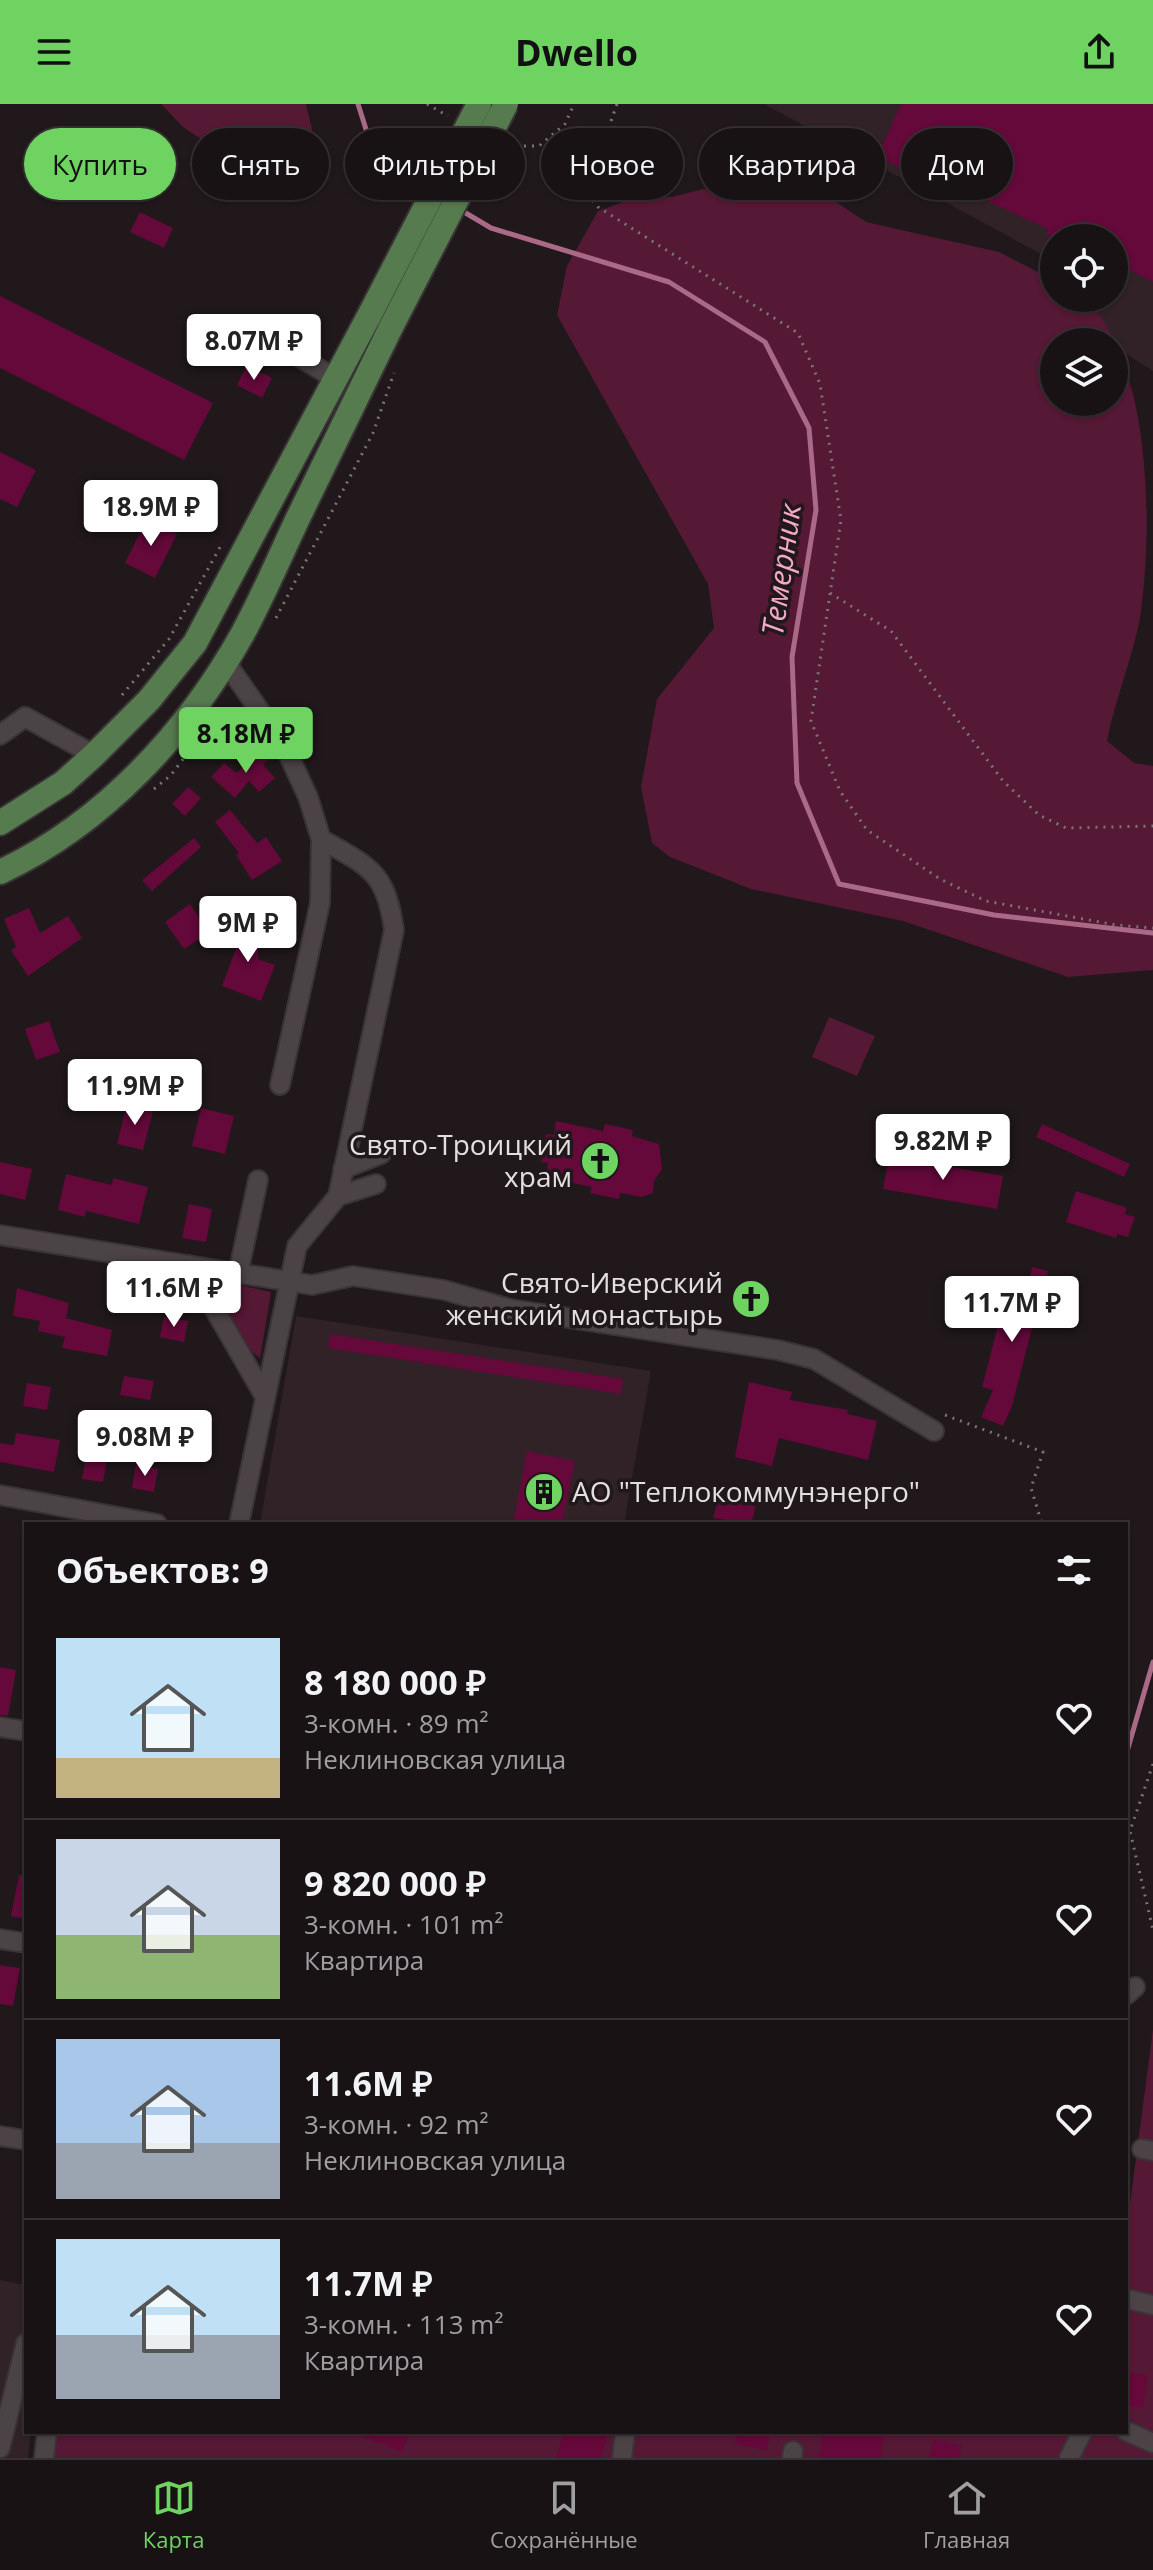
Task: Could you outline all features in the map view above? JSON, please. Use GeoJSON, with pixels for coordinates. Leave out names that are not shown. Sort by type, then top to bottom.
{"type":"FeatureCollection","features":[{"type":"Feature","properties":{"kind":"main road"},"geometry":{"type":"LineString","coordinates":[[0,872],[31,857],[139,774],[183,721],[225,661],[242,633],[479,104]]}},
{"type":"Feature","properties":{"kind":"main road"},"geometry":{"type":"LineString","coordinates":[[0,823],[63,783],[94,755],[149,700],[195,643],[336,379],[380,321],[506,104]]}},
{"type":"Feature","properties":{"kind":"street"},"geometry":{"type":"LineString","coordinates":[[254,330],[336,379]]}},
{"type":"Feature","properties":{"kind":"street"},"geometry":{"type":"LineString","coordinates":[[225,661],[285,747],[308,797],[321,839],[320,903],[280,1085]]}},
{"type":"Feature","properties":{"kind":"street"},"geometry":{"type":"LineString","coordinates":[[0,735],[25,717],[94,755]]}},
{"type":"Feature","properties":{"kind":"street"},"geometry":{"type":"LineString","coordinates":[[239,1522],[297,1246],[338,1196],[394,930],[389,894],[368,867],[321,839]]}},
{"type":"Feature","properties":{"kind":"street"},"geometry":{"type":"LineString","coordinates":[[343,1169],[381,1154]]}},
{"type":"Feature","properties":{"kind":"street"},"geometry":{"type":"LineString","coordinates":[[238,1274],[258,1180]]}},
{"type":"Feature","properties":{"kind":"street"},"geometry":{"type":"LineString","coordinates":[[338,1196],[376,1184]]}},
{"type":"Feature","properties":{"kind":"street"},"geometry":{"type":"LineString","coordinates":[[0,1235],[312,1285],[353,1276],[444,1290],[510,1309],[778,1350],[814,1359],[934,1431]]}},
{"type":"Feature","properties":{"kind":"street"},"geometry":{"type":"LineString","coordinates":[[189,1265],[264,1395]]}},
{"type":"Feature","properties":{"kind":"street"},"geometry":{"type":"LineString","coordinates":[[0,1495],[146,1522]]}},
{"type":"Feature","properties":{"kind":"street"},"geometry":{"type":"LineString","coordinates":[[0,1727],[24,1731]]}},
{"type":"Feature","properties":{"kind":"street"},"geometry":{"type":"LineString","coordinates":[[0,1939],[24,1943]]}},
{"type":"Feature","properties":{"kind":"street"},"geometry":{"type":"LineString","coordinates":[[0,2136],[24,2140]]}},
{"type":"Feature","properties":{"kind":"street"},"geometry":{"type":"LineString","coordinates":[[1128,2299],[1153,2305]]}},
{"type":"Feature","properties":{"kind":"street"},"geometry":{"type":"LineString","coordinates":[[0,2448],[24,2351]]}},
{"type":"Feature","properties":{"kind":"street"},"geometry":{"type":"LineString","coordinates":[[1128,2432],[1153,2443]]}},
{"type":"Feature","properties":{"kind":"street"},"geometry":{"type":"LineString","coordinates":[[44,2458],[47,2434]]}},
{"type":"Feature","properties":{"kind":"street"},"geometry":{"type":"LineString","coordinates":[[622,2458],[625,2434]]}},
{"type":"Feature","properties":{"kind":"street"},"geometry":{"type":"LineString","coordinates":[[1069,2458],[1081,2434]]}},
{"type":"Feature","properties":{"kind":"path"},"geometry":{"type":"LineString","coordinates":[[617,104],[586,192],[598,207],[798,333],[820,384],[841,520],[811,721],[840,791],[867,830],[940,879],[986,901],[1116,925],[1153,928]]}},
{"type":"Feature","properties":{"kind":"path"},"geometry":{"type":"LineString","coordinates":[[119,699],[169,639],[229,531]]}},
{"type":"Feature","properties":{"kind":"path"},"geometry":{"type":"LineString","coordinates":[[830,593],[891,631],[1003,781],[1039,815],[1066,828],[1153,826]]}},
{"type":"Feature","properties":{"kind":"path"},"geometry":{"type":"LineString","coordinates":[[934,1431],[945,1415],[1043,1452],[1031,1488],[1041,1522]]}},
{"type":"Feature","properties":{"kind":"path"},"geometry":{"type":"LineString","coordinates":[[1153,1764],[1130,1831],[1153,1930]]}},
{"type":"Feature","properties":{"kind":"shaded area"},"geometry":{"type":"Polygon","coordinates":[[[161,104],[306,104],[312,128],[192,128],[192,133],[161,104]]]}},
{"type":"Feature","properties":{"kind":"shaded area"},"geometry":{"type":"Polygon","coordinates":[[[764,104],[1153,104],[1153,371],[1128,355],[1128,328],[1086,328],[1096,312],[1128,312],[1128,224],[1040,224],[1040,253],[941,200],[1013,200],[1013,128],[901,128],[901,178],[885,170],[885,128],[808,128],[764,104]]]}},
{"type":"Feature","properties":{"kind":"shaded area"},"geometry":{"type":"Polygon","coordinates":[[[699,190],[699,200],[833,200],[866,222],[999,252],[1040,273],[1040,312],[1095,312],[1106,325],[1107,328],[1040,328],[1040,416],[1128,416],[1128,378],[1135,403],[1143,448],[1146,495],[1144,582],[1133,649],[1107,741],[1134,763],[1153,766],[1153,970],[1068,977],[903,921],[751,889],[670,857],[652,843],[641,787],[657,699],[714,628],[708,584],[557,315],[567,266],[598,211],[629,200],[683,200],[683,194],[699,190]]]}},
{"type":"Feature","properties":{"kind":"shaded area"},"geometry":{"type":"Polygon","coordinates":[[[829,1017],[875,1036],[857,1076],[812,1057],[829,1017]]]}},
{"type":"Feature","properties":{"kind":"shaded area"},"geometry":{"type":"Polygon","coordinates":[[[206,1278],[271,1292],[260,1358],[251,1351],[206,1278]]]}},
{"type":"Feature","properties":{"kind":"shaded area"},"geometry":{"type":"Polygon","coordinates":[[[296,1316],[651,1371],[624,1522],[260,1522],[296,1316]]]}},
{"type":"Feature","properties":{"kind":"shaded area"},"geometry":{"type":"Polygon","coordinates":[[[1153,2029],[1153,2458],[52,2458],[55,2434],[1128,2434],[1128,2219],[1153,2029]]]}},
{"type":"Feature","properties":{"kind":"shaded area"},"geometry":{"type":"Polygon","coordinates":[[[0,2280],[24,2285],[24,2434],[31,2434],[28,2458],[0,2458],[0,2280]]]}},
{"type":"Feature","properties":{"kind":"building"},"geometry":{"type":"Polygon","coordinates":[[[901,104],[1153,104],[1153,282],[1128,269],[1128,224],[1040,225],[985,200],[1013,200],[1013,128],[901,128],[901,168],[885,160],[885,139],[901,104]]]}},
{"type":"Feature","properties":{"kind":"building"},"geometry":{"type":"Polygon","coordinates":[[[140,212],[173,228],[164,248],[130,232],[140,212]]]}},
{"type":"Feature","properties":{"kind":"building"},"geometry":{"type":"Polygon","coordinates":[[[0,296],[213,403],[184,460],[0,368],[0,296]]]}},
{"type":"Feature","properties":{"kind":"building"},"geometry":{"type":"Polygon","coordinates":[[[247,365],[272,378],[262,398],[237,385],[247,365]]]}},
{"type":"Feature","properties":{"kind":"building"},"geometry":{"type":"Polygon","coordinates":[[[0,452],[36,470],[17,507],[0,499],[0,452]]]}},
{"type":"Feature","properties":{"kind":"building"},"geometry":{"type":"Polygon","coordinates":[[[147,519],[177,534],[155,578],[125,563],[147,519]]]}},
{"type":"Feature","properties":{"kind":"building"},"geometry":{"type":"Polygon","coordinates":[[[269,745],[274,752],[263,765],[275,778],[259,792],[249,781],[235,798],[211,777],[224,763],[236,773],[269,745]]]}},
{"type":"Feature","properties":{"kind":"building"},"geometry":{"type":"Polygon","coordinates":[[[188,787],[201,798],[185,816],[172,804],[188,787]]]}},
{"type":"Feature","properties":{"kind":"building"},"geometry":{"type":"Polygon","coordinates":[[[230,810],[257,843],[266,837],[282,861],[252,880],[236,855],[239,853],[215,822],[230,810]]]}},
{"type":"Feature","properties":{"kind":"building"},"geometry":{"type":"Polygon","coordinates":[[[194,838],[201,847],[152,891],[142,880],[194,838]]]}},
{"type":"Feature","properties":{"kind":"building"},"geometry":{"type":"Polygon","coordinates":[[[190,904],[209,932],[184,949],[165,922],[190,904]]]}},
{"type":"Feature","properties":{"kind":"building"},"geometry":{"type":"Polygon","coordinates":[[[29,908],[40,933],[68,916],[82,938],[28,976],[11,950],[16,947],[4,919],[29,908]]]}},
{"type":"Feature","properties":{"kind":"building"},"geometry":{"type":"Polygon","coordinates":[[[232,925],[259,926],[258,959],[275,965],[261,1001],[222,986],[238,943],[231,943],[232,925]]]}},
{"type":"Feature","properties":{"kind":"building"},"geometry":{"type":"Polygon","coordinates":[[[49,1021],[60,1052],[36,1060],[25,1029],[49,1021]]]}},
{"type":"Feature","properties":{"kind":"building"},"geometry":{"type":"Polygon","coordinates":[[[127,1104],[153,1111],[143,1150],[117,1144],[127,1104]]]}},
{"type":"Feature","properties":{"kind":"building"},"geometry":{"type":"Polygon","coordinates":[[[201,1108],[234,1116],[225,1154],[192,1146],[201,1108]]]}},
{"type":"Feature","properties":{"kind":"building","name":"Свято-Троицкий храм"},"geometry":{"type":"Polygon","coordinates":[[[556,1121],[603,1131],[605,1124],[633,1130],[632,1136],[659,1144],[662,1169],[654,1181],[653,1193],[642,1197],[620,1193],[619,1199],[590,1193],[592,1187],[545,1177],[548,1163],[541,1162],[546,1134],[554,1135],[556,1121]]]}},
{"type":"Feature","properties":{"kind":"building"},"geometry":{"type":"Polygon","coordinates":[[[1042,1124],[1130,1164],[1124,1177],[1036,1137],[1042,1124]]]}},
{"type":"Feature","properties":{"kind":"building"},"geometry":{"type":"Polygon","coordinates":[[[889,1156],[1003,1176],[997,1209],[883,1189],[889,1156]]]}},
{"type":"Feature","properties":{"kind":"building"},"geometry":{"type":"Polygon","coordinates":[[[0,1162],[32,1169],[25,1200],[0,1194],[0,1162]]]}},
{"type":"Feature","properties":{"kind":"building"},"geometry":{"type":"Polygon","coordinates":[[[66,1174],[112,1185],[113,1178],[148,1187],[139,1224],[86,1211],[85,1217],[58,1210],[66,1174]]]}},
{"type":"Feature","properties":{"kind":"building"},"geometry":{"type":"Polygon","coordinates":[[[1076,1191],[1127,1208],[1125,1214],[1135,1217],[1128,1237],[1117,1234],[1116,1238],[1066,1222],[1076,1191]]]}},
{"type":"Feature","properties":{"kind":"building"},"geometry":{"type":"Polygon","coordinates":[[[189,1204],[212,1209],[206,1242],[182,1238],[189,1204]]]}},
{"type":"Feature","properties":{"kind":"building"},"geometry":{"type":"Polygon","coordinates":[[[1032,1267],[1048,1271],[1045,1283],[1052,1285],[1048,1299],[1040,1297],[1012,1406],[1003,1426],[981,1417],[993,1390],[982,1387],[1009,1283],[1027,1288],[1032,1267]]]}},
{"type":"Feature","properties":{"kind":"building"},"geometry":{"type":"Polygon","coordinates":[[[17,1288],[69,1303],[66,1318],[112,1330],[107,1356],[62,1348],[65,1337],[38,1331],[40,1321],[13,1316],[17,1288]]]}},
{"type":"Feature","properties":{"kind":"building"},"geometry":{"type":"Polygon","coordinates":[[[164,1317],[188,1321],[184,1342],[160,1337],[164,1317]]]}},
{"type":"Feature","properties":{"kind":"building"},"geometry":{"type":"Polygon","coordinates":[[[330,1334],[623,1379],[621,1394],[328,1348],[330,1334]]]}},
{"type":"Feature","properties":{"kind":"building"},"geometry":{"type":"Polygon","coordinates":[[[124,1376],[154,1381],[150,1400],[120,1395],[124,1376]]]}},
{"type":"Feature","properties":{"kind":"building"},"geometry":{"type":"Polygon","coordinates":[[[749,1382],[792,1392],[790,1400],[848,1410],[847,1414],[877,1421],[868,1460],[779,1438],[772,1466],[735,1457],[749,1382]]]}},
{"type":"Feature","properties":{"kind":"building"},"geometry":{"type":"Polygon","coordinates":[[[27,1383],[51,1387],[47,1410],[23,1406],[27,1383]]]}},
{"type":"Feature","properties":{"kind":"building"},"geometry":{"type":"Polygon","coordinates":[[[104,1420],[119,1423],[116,1435],[144,1440],[141,1455],[99,1447],[104,1420]]]}},
{"type":"Feature","properties":{"kind":"building"},"geometry":{"type":"Polygon","coordinates":[[[16,1433],[60,1440],[54,1472],[0,1462],[0,1443],[14,1445],[16,1433]]]}},
{"type":"Feature","properties":{"kind":"building","name":"АО \"Теплокоммунэнерго\""},"geometry":{"type":"Polygon","coordinates":[[[527,1451],[575,1461],[562,1522],[513,1522],[527,1451]]]}},
{"type":"Feature","properties":{"kind":"building"},"geometry":{"type":"Polygon","coordinates":[[[86,1457],[107,1460],[103,1482],[82,1479],[86,1457]]]}},
{"type":"Feature","properties":{"kind":"building"},"geometry":{"type":"Polygon","coordinates":[[[136,1465],[158,1469],[154,1492],[132,1488],[136,1465]]]}},
{"type":"Feature","properties":{"kind":"building"},"geometry":{"type":"Polygon","coordinates":[[[719,1496],[756,1506],[752,1522],[713,1518],[719,1496]]]}},
{"type":"Feature","properties":{"kind":"building"},"geometry":{"type":"Polygon","coordinates":[[[0,1667],[16,1670],[8,1716],[0,1715],[0,1667]]]}},
{"type":"Feature","properties":{"kind":"building"},"geometry":{"type":"Polygon","coordinates":[[[19,1875],[24,1875],[24,1919],[11,1916],[19,1875]]]}},
{"type":"Feature","properties":{"kind":"building"},"geometry":{"type":"Polygon","coordinates":[[[0,1965],[20,1968],[13,2006],[0,2004],[0,1965]]]}},
{"type":"Feature","properties":{"kind":"building"},"geometry":{"type":"Polygon","coordinates":[[[1128,2372],[1148,2376],[1143,2408],[1128,2405],[1128,2372]]]}},
{"type":"Feature","properties":{"kind":"building"},"geometry":{"type":"Polygon","coordinates":[[[357,2434],[408,2434],[402,2452],[357,2434]]]}},
{"type":"Feature","properties":{"kind":"building"},"geometry":{"type":"Polygon","coordinates":[[[563,2434],[608,2435],[601,2458],[556,2458],[563,2434]]]}},
{"type":"Feature","properties":{"kind":"building"},"geometry":{"type":"Polygon","coordinates":[[[737,2434],[770,2434],[767,2450],[735,2444],[737,2434]]]}},
{"type":"Feature","properties":{"kind":"building"},"geometry":{"type":"Polygon","coordinates":[[[823,2434],[884,2434],[881,2458],[819,2458],[823,2434]]]}},
{"type":"Feature","properties":{"kind":"building"},"geometry":{"type":"Polygon","coordinates":[[[933,2440],[962,2445],[959,2458],[929,2458],[933,2440]]]}},
{"type":"Feature","properties":{"kind":"waterway","name":"Темерник"},"geometry":{"type":"LineString","coordinates":[[358,104],[366,128]]}},
{"type":"Feature","properties":{"kind":"waterway","name":"Темерник"},"geometry":{"type":"LineString","coordinates":[[459,209],[491,228],[669,282],[765,342],[809,428],[816,510],[792,657],[797,783],[839,884],[994,915],[1153,933]]}},
{"type":"Feature","properties":{"kind":"waterway","name":"Темерник"},"geometry":{"type":"LineString","coordinates":[[1128,1748],[1153,1662]]}},
{"type":"Feature","properties":{"kind":"place","name":"Свято-Троицкий храм"},"geometry":{"type":"Point","coordinates":[600,1161]}},
{"type":"Feature","properties":{"kind":"place","name":"Свято-Иверский женский монастырь"},"geometry":{"type":"Point","coordinates":[751,1299]}},
{"type":"Feature","properties":{"kind":"place","name":"АО \"Теплокоммунэнерго\""},"geometry":{"type":"Point","coordinates":[544,1492]}}]}
